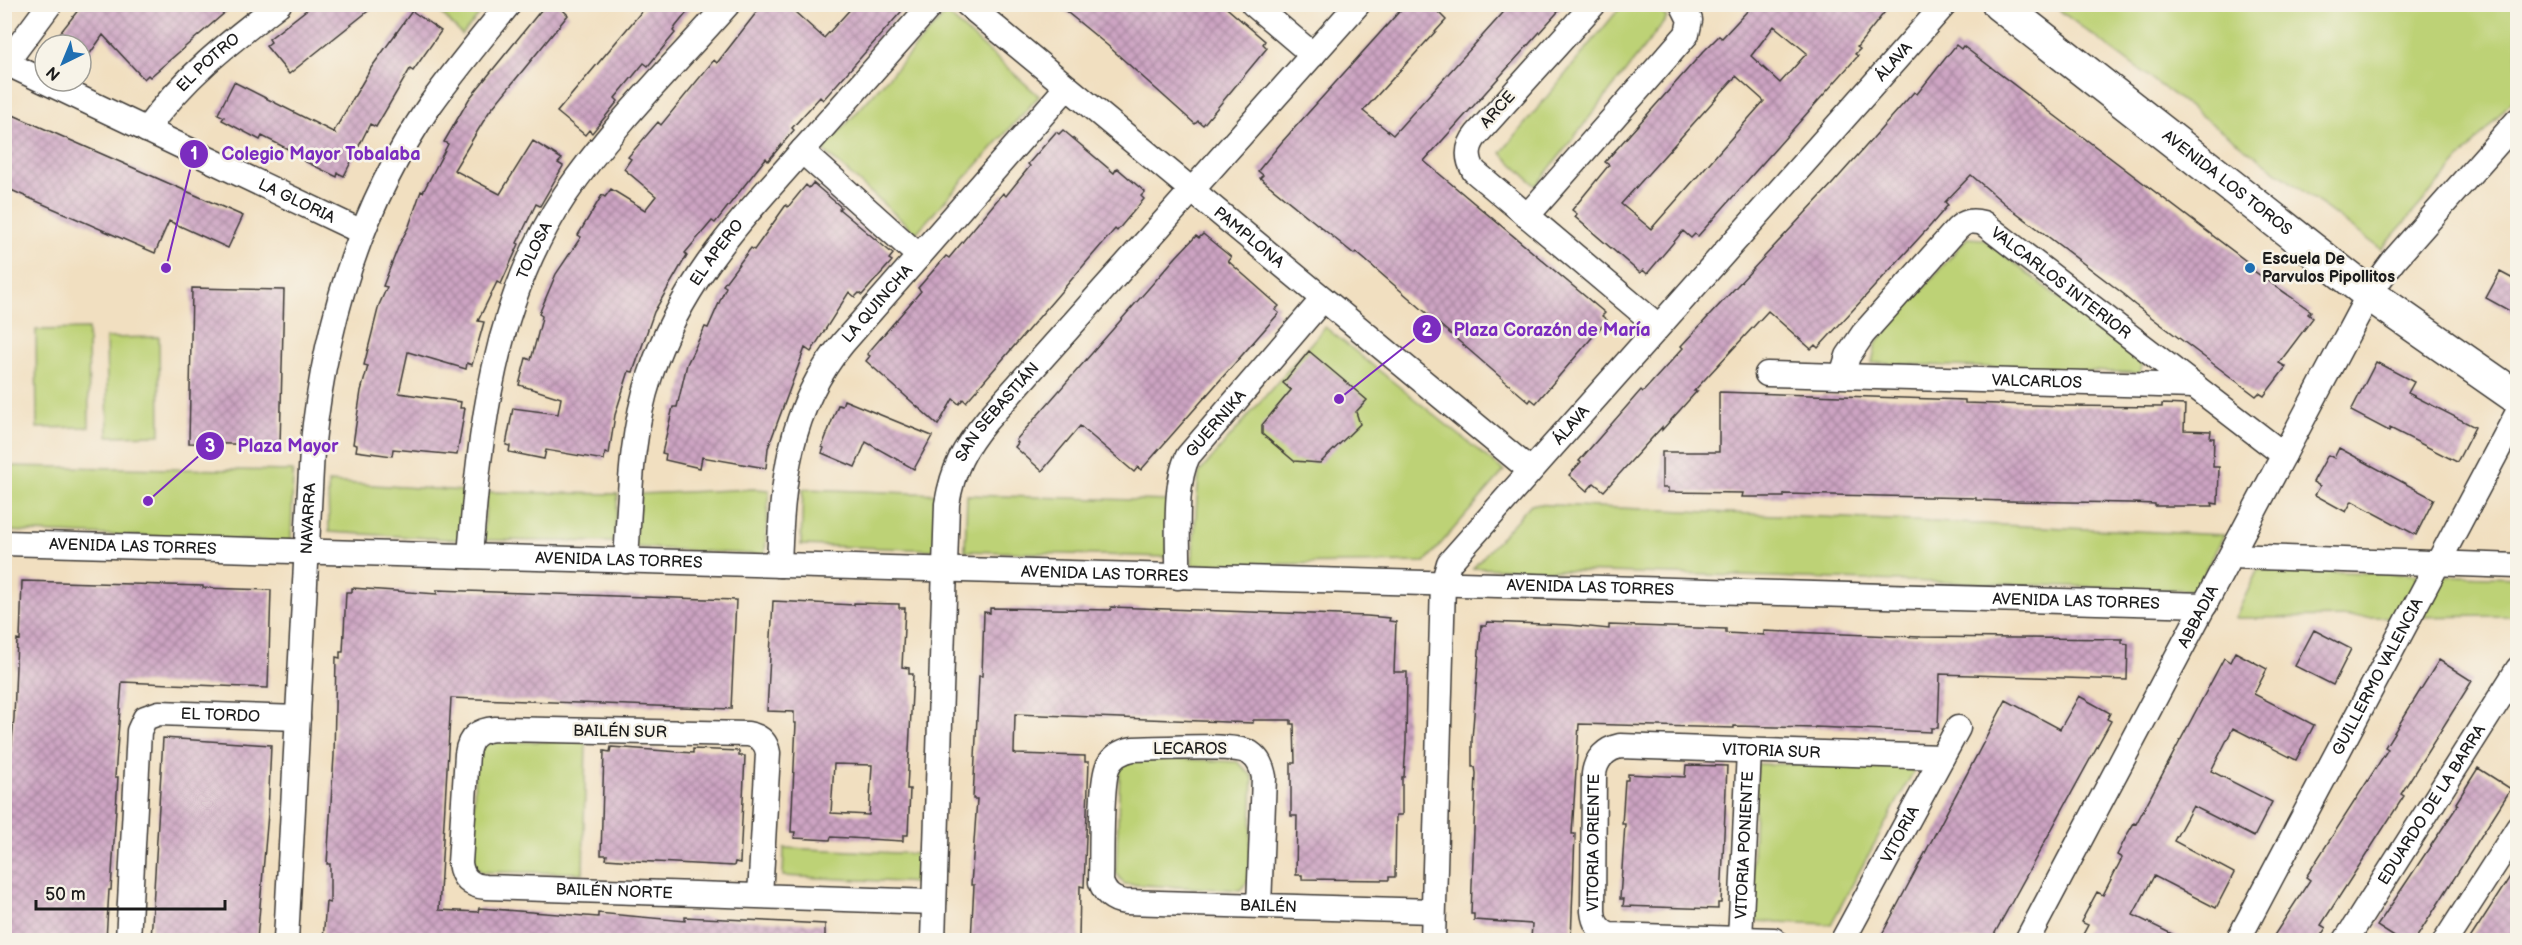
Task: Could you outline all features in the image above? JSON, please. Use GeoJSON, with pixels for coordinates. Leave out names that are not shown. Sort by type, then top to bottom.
{"type":"FeatureCollection","features":[{"type":"Feature","properties":{"kind":"main road","name":"AVENIDA LOS TOROS"},"geometry":{"type":"LineString","coordinates":[[1999,4],[2369,294],[2517,398]]}},
{"type":"Feature","properties":{"kind":"street"},"geometry":{"type":"LineString","coordinates":[[5,62],[50,4]]}},
{"type":"Feature","properties":{"kind":"street","name":"EL POTRO"},"geometry":{"type":"LineString","coordinates":[[146,130],[178,89],[202,64],[279,4]]}},
{"type":"Feature","properties":{"kind":"street","name":"NAVARRA"},"geometry":{"type":"LineString","coordinates":[[286,940],[312,451],[318,392],[334,316],[362,232],[388,176],[429,107],[458,66],[509,4]]}},
{"type":"Feature","properties":{"kind":"street","name":"TOLOSA"},"geometry":{"type":"LineString","coordinates":[[470,556],[481,436],[488,395],[509,313],[524,274],[564,197],[590,161],[728,4]]}},
{"type":"Feature","properties":{"kind":"street","name":"EL APERO"},"geometry":{"type":"LineString","coordinates":[[626,561],[631,481],[638,422],[649,377],[676,312],[713,254],[932,4]]}},
{"type":"Feature","properties":{"kind":"street","name":"PAMPLONA"},"geometry":{"type":"LineString","coordinates":[[967,4],[1530,470]]}},
{"type":"Feature","properties":{"kind":"street"},"geometry":{"type":"LineString","coordinates":[[1252,4],[1313,55]]}},
{"type":"Feature","properties":{"kind":"street","name":"SAN SEBASTIÁN"},"geometry":{"type":"LineString","coordinates":[[933,940],[946,504],[955,468],[964,450],[987,420],[1358,4]]}},
{"type":"Feature","properties":{"kind":"street","name":"ARCE"},"geometry":{"type":"LineString","coordinates":[[1594,4],[1477,134],[1468,148],[1468,156],[1474,171],[1658,326]]}},
{"type":"Feature","properties":{"kind":"street"},"geometry":{"type":"LineString","coordinates":[[1527,216],[1687,34],[1690,20],[1682,4]]}},
{"type":"Feature","properties":{"kind":"street","name":"ÁLAVA"},"geometry":{"type":"LineString","coordinates":[[1432,940],[1443,584],[1446,568],[1454,555],[1945,4]]}},
{"type":"Feature","properties":{"kind":"street","name":"LA GLORIA"},"geometry":{"type":"LineString","coordinates":[[5,62],[362,232]]}},
{"type":"Feature","properties":{"kind":"street","name":"LA QUINCHA"},"geometry":{"type":"LineString","coordinates":[[779,565],[780,530],[793,437],[809,394],[830,359],[1067,87]]}},
{"type":"Feature","properties":{"kind":"street","name":"ABBADIA"},"geometry":{"type":"LineString","coordinates":[[2027,940],[2369,294],[2394,260],[2517,120]]}},
{"type":"Feature","properties":{"kind":"street"},"geometry":{"type":"LineString","coordinates":[[802,151],[919,256]]}},
{"type":"Feature","properties":{"kind":"street","name":"VALCARLOS INTERIOR"},"geometry":{"type":"LineString","coordinates":[[1842,375],[1848,356],[1863,334],[1957,229],[1972,221],[1983,223],[2194,386]]}},
{"type":"Feature","properties":{"kind":"street","name":"GUERNIKA"},"geometry":{"type":"LineString","coordinates":[[1178,576],[1180,485],[1188,456],[1323,299]]}},
{"type":"Feature","properties":{"kind":"street","name":"VALCARLOS"},"geometry":{"type":"LineString","coordinates":[[1767,374],[2194,386]]}},
{"type":"Feature","properties":{"kind":"street"},"geometry":{"type":"LineString","coordinates":[[2194,386],[2284,455]]}},
{"type":"Feature","properties":{"kind":"street","name":"GUILLERMO VALENCIA"},"geometry":{"type":"LineString","coordinates":[[2238,940],[2517,411]]}},
{"type":"Feature","properties":{"kind":"street","name":"AVENIDA LAS TORRES"},"geometry":{"type":"LineString","coordinates":[[4,543],[2205,605]]}},
{"type":"Feature","properties":{"kind":"street"},"geometry":{"type":"LineString","coordinates":[[2231,556],[2517,566]]}},
{"type":"Feature","properties":{"kind":"street","name":"EDUARDO DE LA BARRA"},"geometry":{"type":"LineString","coordinates":[[2346,940],[2517,669]]}},
{"type":"Feature","properties":{"kind":"street","name":"EL TORDO"},"geometry":{"type":"LineString","coordinates":[[128,940],[139,731],[145,717],[159,713],[298,718]]}},
{"type":"Feature","properties":{"kind":"street","name":"VITORIA"},"geometry":{"type":"LineString","coordinates":[[1843,940],[1958,728]]}},
{"type":"Feature","properties":{"kind":"street","name":"BAILÉN SUR"},"geometry":{"type":"LineString","coordinates":[[468,881],[463,876],[459,862],[467,754],[470,741],[480,731],[495,729],[748,734],[760,738],[765,743],[768,759],[760,896]]}},
{"type":"Feature","properties":{"kind":"street","name":"VITORIA SUR"},"geometry":{"type":"LineString","coordinates":[[1602,756],[1613,748],[1620,747],[1942,757]]}},
{"type":"Feature","properties":{"kind":"street","name":"LECAROS"},"geometry":{"type":"LineString","coordinates":[[1107,894],[1101,882],[1104,789],[1107,768],[1113,759],[1126,750],[1133,749],[1237,749],[1260,763],[1264,777],[1259,906]]}},
{"type":"Feature","properties":{"kind":"street","name":"VITORIA PONIENTE"},"geometry":{"type":"LineString","coordinates":[[1740,939],[1749,751]]}},
{"type":"Feature","properties":{"kind":"street","name":"VITORIA ORIENTE"},"geometry":{"type":"LineString","coordinates":[[1602,756],[1594,774],[1593,911],[1595,924],[1609,935],[1740,939]]}},
{"type":"Feature","properties":{"kind":"street"},"geometry":{"type":"LineString","coordinates":[[2446,940],[2517,828]]}},
{"type":"Feature","properties":{"kind":"street","name":"BAILÉN NORTE"},"geometry":{"type":"LineString","coordinates":[[468,881],[486,887],[760,896]]}},
{"type":"Feature","properties":{"kind":"street","name":"BAILÉN"},"geometry":{"type":"LineString","coordinates":[[1107,894],[1125,902],[1433,911]]}},
{"type":"Feature","properties":{"kind":"street"},"geometry":{"type":"LineString","coordinates":[[760,896],[934,902]]}},
{"type":"Feature","properties":{"kind":"street"},"geometry":{"type":"LineString","coordinates":[[1740,939],[1774,940]]}},
{"type":"Feature","properties":{"kind":"green space"},"geometry":{"type":"Polygon","coordinates":[[[1623,4],[1654,5],[1667,18],[1536,186],[1501,153],[1623,4]]]}},
{"type":"Feature","properties":{"kind":"green space"},"geometry":{"type":"Polygon","coordinates":[[[434,5],[488,5],[462,35],[434,5]]]}},
{"type":"Feature","properties":{"kind":"green space"},"geometry":{"type":"Polygon","coordinates":[[[2052,5],[2517,5],[2517,95],[2381,249],[2052,5]]]}},
{"type":"Feature","properties":{"kind":"green space"},"geometry":{"type":"Polygon","coordinates":[[[946,13],[1039,96],[916,233],[823,150],[946,13]]]}},
{"type":"Feature","properties":{"kind":"green space"},"geometry":{"type":"Polygon","coordinates":[[[1967,238],[1983,239],[2143,363],[2140,373],[1872,363],[1876,343],[1967,238]]]}},
{"type":"Feature","properties":{"kind":"green space"},"geometry":{"type":"Polygon","coordinates":[[[1325,327],[1504,471],[1425,562],[1192,565],[1199,473],[1325,327]]]}},
{"type":"Feature","properties":{"kind":"green space"},"geometry":{"type":"Polygon","coordinates":[[[88,329],[89,427],[37,428],[36,330],[88,329]]]}},
{"type":"Feature","properties":{"kind":"green space"},"geometry":{"type":"Polygon","coordinates":[[[159,337],[160,435],[108,436],[106,338],[159,337]]]}},
{"type":"Feature","properties":{"kind":"green space"},"geometry":{"type":"Polygon","coordinates":[[[5,466],[293,471],[291,542],[5,531],[5,466]]]}},
{"type":"Feature","properties":{"kind":"green space"},"geometry":{"type":"Polygon","coordinates":[[[328,482],[464,491],[463,540],[329,532],[328,482]]]}},
{"type":"Feature","properties":{"kind":"green space"},"geometry":{"type":"Polygon","coordinates":[[[803,489],[940,494],[938,550],[801,545],[803,489]]]}},
{"type":"Feature","properties":{"kind":"green space"},"geometry":{"type":"Polygon","coordinates":[[[769,490],[765,555],[633,547],[641,494],[769,490]]]}},
{"type":"Feature","properties":{"kind":"green space"},"geometry":{"type":"Polygon","coordinates":[[[487,492],[618,494],[614,542],[483,540],[487,492]]]}},
{"type":"Feature","properties":{"kind":"green space"},"geometry":{"type":"Polygon","coordinates":[[[967,495],[1168,501],[1167,557],[965,551],[967,495]]]}},
{"type":"Feature","properties":{"kind":"green space"},"geometry":{"type":"Polygon","coordinates":[[[1531,504],[2224,535],[2195,590],[1473,568],[1531,504]]]}},
{"type":"Feature","properties":{"kind":"green space"},"geometry":{"type":"Polygon","coordinates":[[[2258,569],[2517,578],[2517,616],[2235,618],[2258,569]]]}},
{"type":"Feature","properties":{"kind":"green space"},"geometry":{"type":"Polygon","coordinates":[[[586,741],[583,873],[482,872],[473,863],[475,753],[484,742],[586,741]]]}},
{"type":"Feature","properties":{"kind":"green space"},"geometry":{"type":"Polygon","coordinates":[[[1128,756],[1238,762],[1253,777],[1249,880],[1240,890],[1124,884],[1116,872],[1120,768],[1128,756]]]}},
{"type":"Feature","properties":{"kind":"green space"},"geometry":{"type":"Polygon","coordinates":[[[1757,764],[1917,765],[1831,924],[1750,921],[1757,764]]]}},
{"type":"Feature","properties":{"kind":"green space"},"geometry":{"type":"Polygon","coordinates":[[[784,848],[919,854],[918,883],[783,876],[784,848]]]}},
{"type":"Feature","properties":{"kind":"building"},"geometry":{"type":"Polygon","coordinates":[[[83,4],[235,4],[150,77],[148,75],[144,79],[103,35],[93,49],[93,33],[60,33],[83,4]]]}},
{"type":"Feature","properties":{"kind":"building"},"geometry":{"type":"Polygon","coordinates":[[[314,4],[377,4],[289,74],[266,46],[271,42],[269,39],[314,4]]]}},
{"type":"Feature","properties":{"kind":"building"},"geometry":{"type":"Polygon","coordinates":[[[546,4],[557,4],[568,15],[489,112],[454,170],[500,194],[533,141],[562,159],[558,163],[563,166],[540,206],[536,204],[501,284],[497,282],[478,321],[484,322],[472,365],[467,363],[466,369],[408,352],[399,393],[461,402],[460,408],[465,408],[457,455],[393,449],[392,456],[356,451],[357,445],[353,444],[361,391],[368,366],[364,365],[379,305],[387,287],[383,286],[409,226],[421,191],[423,192],[448,144],[444,142],[469,99],[546,4]]]}},
{"type":"Feature","properties":{"kind":"building"},"geometry":{"type":"Polygon","coordinates":[[[648,4],[694,4],[676,26],[673,31],[675,33],[648,66],[644,63],[615,98],[618,101],[592,133],[589,130],[585,135],[557,112],[648,4]]]}},
{"type":"Feature","properties":{"kind":"building"},"geometry":{"type":"Polygon","coordinates":[[[763,4],[786,4],[824,38],[855,4],[908,4],[823,100],[820,97],[792,128],[794,130],[768,161],[766,158],[715,223],[712,221],[685,253],[687,255],[654,312],[633,372],[629,371],[615,415],[609,454],[605,453],[604,460],[546,450],[544,459],[509,452],[510,446],[506,445],[513,408],[558,414],[561,398],[519,385],[526,358],[531,360],[541,322],[542,316],[539,314],[556,274],[581,237],[578,235],[602,195],[605,197],[611,189],[645,210],[656,196],[624,169],[631,159],[628,157],[658,122],[661,125],[714,60],[717,63],[763,4]]]}},
{"type":"Feature","properties":{"kind":"building"},"geometry":{"type":"Polygon","coordinates":[[[1057,4],[1222,4],[1265,41],[1263,44],[1267,48],[1203,125],[1198,121],[1195,124],[1107,45],[1057,4]]]}},
{"type":"Feature","properties":{"kind":"building"},"geometry":{"type":"Polygon","coordinates":[[[1406,4],[1430,4],[1446,20],[1363,111],[1393,135],[1511,4],[1565,4],[1424,161],[1605,313],[1602,316],[1607,320],[1536,403],[1531,399],[1529,402],[1356,252],[1354,254],[1260,178],[1263,175],[1258,171],[1281,143],[1406,4]]]}},
{"type":"Feature","properties":{"kind":"building"},"geometry":{"type":"Polygon","coordinates":[[[1747,4],[1891,4],[1857,47],[1860,49],[1855,54],[1858,56],[1698,236],[1695,234],[1691,238],[1683,231],[1647,274],[1643,270],[1640,273],[1575,217],[1577,214],[1572,210],[1609,165],[1605,162],[1703,52],[1719,36],[1722,38],[1751,7],[1747,4]],[[1774,26],[1751,56],[1780,83],[1807,53],[1774,26]],[[1736,76],[1621,204],[1651,229],[1764,101],[1736,76]]]}},
{"type":"Feature","properties":{"kind":"building"},"geometry":{"type":"Polygon","coordinates":[[[412,11],[441,31],[413,71],[410,69],[376,127],[370,124],[344,176],[338,173],[337,177],[300,159],[302,156],[262,136],[260,140],[222,120],[224,117],[218,114],[234,82],[335,133],[334,131],[371,68],[412,11]]]}},
{"type":"Feature","properties":{"kind":"building"},"geometry":{"type":"Polygon","coordinates":[[[1956,45],[1961,49],[1963,46],[2246,261],[2244,264],[2311,311],[2308,314],[2313,318],[2279,363],[2286,367],[2264,396],[2259,393],[2256,396],[2135,305],[1971,175],[1945,202],[1948,205],[1931,225],[1818,348],[1815,345],[1811,349],[1768,311],[1604,491],[1594,483],[1587,491],[1569,475],[1581,462],[1579,461],[1641,390],[1643,392],[1683,348],[1681,346],[1834,182],[1914,92],[1917,94],[1956,45]]]}},
{"type":"Feature","properties":{"kind":"building"},"geometry":{"type":"Polygon","coordinates":[[[4,111],[243,216],[228,248],[169,221],[155,253],[4,187],[4,111]]]}},
{"type":"Feature","properties":{"kind":"building"},"geometry":{"type":"Polygon","coordinates":[[[1063,130],[1114,173],[1117,168],[1145,192],[1141,196],[1144,199],[1117,231],[1115,229],[966,402],[963,399],[959,404],[953,399],[938,425],[866,361],[870,356],[867,354],[921,291],[918,288],[946,256],[949,258],[1003,193],[1006,196],[1030,166],[1028,164],[1056,132],[1059,134],[1063,130]]]}},
{"type":"Feature","properties":{"kind":"building"},"geometry":{"type":"Polygon","coordinates":[[[813,183],[841,207],[839,209],[893,254],[889,259],[892,261],[862,295],[859,293],[855,297],[849,292],[811,352],[805,348],[768,448],[766,468],[702,457],[700,468],[665,460],[666,454],[662,453],[673,407],[677,407],[687,364],[705,327],[708,328],[726,287],[723,285],[751,248],[754,250],[786,205],[788,207],[806,185],[809,188],[813,183]]]}},
{"type":"Feature","properties":{"kind":"building"},"geometry":{"type":"Polygon","coordinates":[[[1203,234],[1231,257],[1228,261],[1279,306],[1275,310],[1279,313],[1141,470],[1138,467],[1134,472],[1080,426],[1042,471],[1015,447],[1018,443],[1016,440],[1176,257],[1196,236],[1199,238],[1203,234]]]}},
{"type":"Feature","properties":{"kind":"building"},"geometry":{"type":"Polygon","coordinates":[[[2500,272],[2517,281],[2517,315],[2486,298],[2500,272]]]}},
{"type":"Feature","properties":{"kind":"building"},"geometry":{"type":"Polygon","coordinates":[[[192,288],[284,290],[280,445],[189,443],[192,288]]]}},
{"type":"Feature","properties":{"kind":"building"},"geometry":{"type":"Polygon","coordinates":[[[1309,351],[1367,400],[1356,412],[1360,424],[1320,463],[1294,461],[1262,434],[1262,425],[1291,390],[1283,383],[1309,351]]]}},
{"type":"Feature","properties":{"kind":"building"},"geometry":{"type":"Polygon","coordinates":[[[2376,362],[2414,382],[2408,393],[2475,427],[2457,462],[2351,411],[2376,362]]]}},
{"type":"Feature","properties":{"kind":"building"},"geometry":{"type":"Polygon","coordinates":[[[1719,392],[1965,400],[1965,403],[2067,406],[2162,407],[2162,404],[2185,405],[2184,430],[2211,431],[2210,438],[2214,438],[2213,467],[2219,467],[2218,504],[2212,503],[2213,506],[2155,506],[2155,504],[2131,503],[1784,494],[1784,497],[1742,497],[1743,493],[1668,492],[1668,488],[1662,488],[1662,452],[1719,452],[1719,392]]]}},
{"type":"Feature","properties":{"kind":"building"},"geometry":{"type":"Polygon","coordinates":[[[844,400],[932,436],[914,469],[866,442],[855,467],[822,453],[824,448],[822,447],[838,405],[842,406],[844,400]]]}},
{"type":"Feature","properties":{"kind":"building"},"geometry":{"type":"Polygon","coordinates":[[[2339,448],[2434,499],[2416,535],[2352,501],[2346,512],[2315,495],[2320,486],[2313,482],[2328,455],[2334,458],[2339,448]]]}},
{"type":"Feature","properties":{"kind":"building"},"geometry":{"type":"Polygon","coordinates":[[[22,581],[271,590],[268,688],[122,682],[115,777],[118,777],[111,890],[109,890],[106,940],[4,940],[4,827],[14,718],[17,639],[20,640],[22,581]]]}},
{"type":"Feature","properties":{"kind":"building"},"geometry":{"type":"Polygon","coordinates":[[[352,588],[437,594],[437,590],[736,600],[731,709],[451,698],[439,910],[478,912],[479,908],[598,917],[598,913],[685,921],[685,917],[825,924],[825,940],[323,940],[326,902],[330,903],[330,864],[327,864],[334,756],[336,657],[340,658],[340,652],[343,652],[346,592],[352,592],[352,588]]]}},
{"type":"Feature","properties":{"kind":"building"},"geometry":{"type":"Polygon","coordinates":[[[773,601],[854,605],[854,603],[899,604],[899,608],[905,608],[902,667],[909,668],[909,674],[913,674],[907,789],[910,789],[908,835],[903,835],[903,841],[831,837],[830,840],[794,838],[795,832],[791,832],[796,723],[794,723],[794,712],[767,711],[773,601]],[[834,764],[831,813],[869,815],[872,765],[834,764]]]}},
{"type":"Feature","properties":{"kind":"building"},"geometry":{"type":"Polygon","coordinates":[[[1111,607],[1367,616],[1390,618],[1389,621],[1396,622],[1394,672],[1407,672],[1402,815],[1396,815],[1395,877],[1389,877],[1389,880],[1302,879],[1302,875],[1296,875],[1297,816],[1291,816],[1291,763],[1295,763],[1294,724],[1291,724],[1291,720],[1253,720],[1253,723],[1015,714],[1014,753],[1085,756],[1085,762],[1089,762],[1084,887],[1080,886],[1079,940],[971,940],[974,885],[971,885],[977,799],[973,799],[984,612],[990,613],[990,608],[1111,610],[1111,607]]]}},
{"type":"Feature","properties":{"kind":"building"},"geometry":{"type":"Polygon","coordinates":[[[1487,622],[1609,629],[1609,625],[1726,629],[1726,633],[1764,635],[1764,631],[1921,637],[2122,639],[2122,643],[2128,644],[2127,680],[1940,674],[1938,728],[1931,728],[1931,732],[1815,727],[1734,726],[1734,728],[1579,724],[1572,834],[1575,834],[1571,940],[1531,940],[1532,924],[1474,920],[1474,914],[1471,914],[1476,773],[1475,767],[1472,767],[1472,739],[1481,626],[1486,626],[1487,622]]]}},
{"type":"Feature","properties":{"kind":"building"},"geometry":{"type":"Polygon","coordinates":[[[2314,630],[2351,649],[2333,685],[2295,666],[2314,630]]]}},
{"type":"Feature","properties":{"kind":"building"},"geometry":{"type":"Polygon","coordinates":[[[2235,652],[2267,669],[2254,694],[2314,725],[2296,760],[2233,728],[2211,771],[2272,802],[2254,837],[2193,806],[2174,841],[2234,873],[2216,908],[2154,876],[2133,915],[2184,940],[2080,940],[2088,925],[2081,922],[2097,892],[2103,895],[2122,858],[2117,855],[2128,833],[2134,823],[2136,824],[2224,658],[2230,662],[2235,652]]]}},
{"type":"Feature","properties":{"kind":"building"},"geometry":{"type":"Polygon","coordinates":[[[2439,660],[2472,681],[2401,794],[2404,796],[2321,925],[2326,928],[2318,940],[2271,940],[2310,880],[2306,877],[2388,749],[2385,747],[2439,660]]]}},
{"type":"Feature","properties":{"kind":"building"},"geometry":{"type":"Polygon","coordinates":[[[2079,696],[2110,713],[2107,719],[2111,721],[1991,940],[1879,940],[2006,700],[2060,729],[2079,696]]]}},
{"type":"Feature","properties":{"kind":"building"},"geometry":{"type":"Polygon","coordinates":[[[163,738],[271,745],[268,814],[257,940],[151,940],[163,738]]]}},
{"type":"Feature","properties":{"kind":"building"},"geometry":{"type":"Polygon","coordinates":[[[611,747],[693,753],[693,749],[739,751],[739,756],[745,756],[740,863],[735,862],[734,866],[635,861],[606,859],[607,855],[601,855],[604,751],[610,752],[611,747]]]}},
{"type":"Feature","properties":{"kind":"building"},"geometry":{"type":"Polygon","coordinates":[[[1686,765],[1727,766],[1721,903],[1718,903],[1718,909],[1623,906],[1624,899],[1620,899],[1625,824],[1622,824],[1625,780],[1628,780],[1628,774],[1685,777],[1686,765]]]}},
{"type":"Feature","properties":{"kind":"building"},"geometry":{"type":"Polygon","coordinates":[[[2478,768],[2511,789],[2415,940],[2399,940],[2377,926],[2458,805],[2456,803],[2478,768]]]}},
{"type":"Feature","properties":{"kind":"building"},"geometry":{"type":"Polygon","coordinates":[[[2517,866],[2517,940],[2469,940],[2517,866]]]}},
{"type":"Feature","properties":{"kind":"place","name":"Colegio Mayor Tobalaba"},"geometry":{"type":"Point","coordinates":[166,268]}},
{"type":"Feature","properties":{"kind":"place","name":"Escuela De Parvulos Pipollitos"},"geometry":{"type":"Point","coordinates":[2250,268]}},
{"type":"Feature","properties":{"kind":"place","name":"Plaza Corazón de María"},"geometry":{"type":"Point","coordinates":[1339,399]}},
{"type":"Feature","properties":{"kind":"place","name":"Plaza Mayor"},"geometry":{"type":"Point","coordinates":[148,501]}}]}
